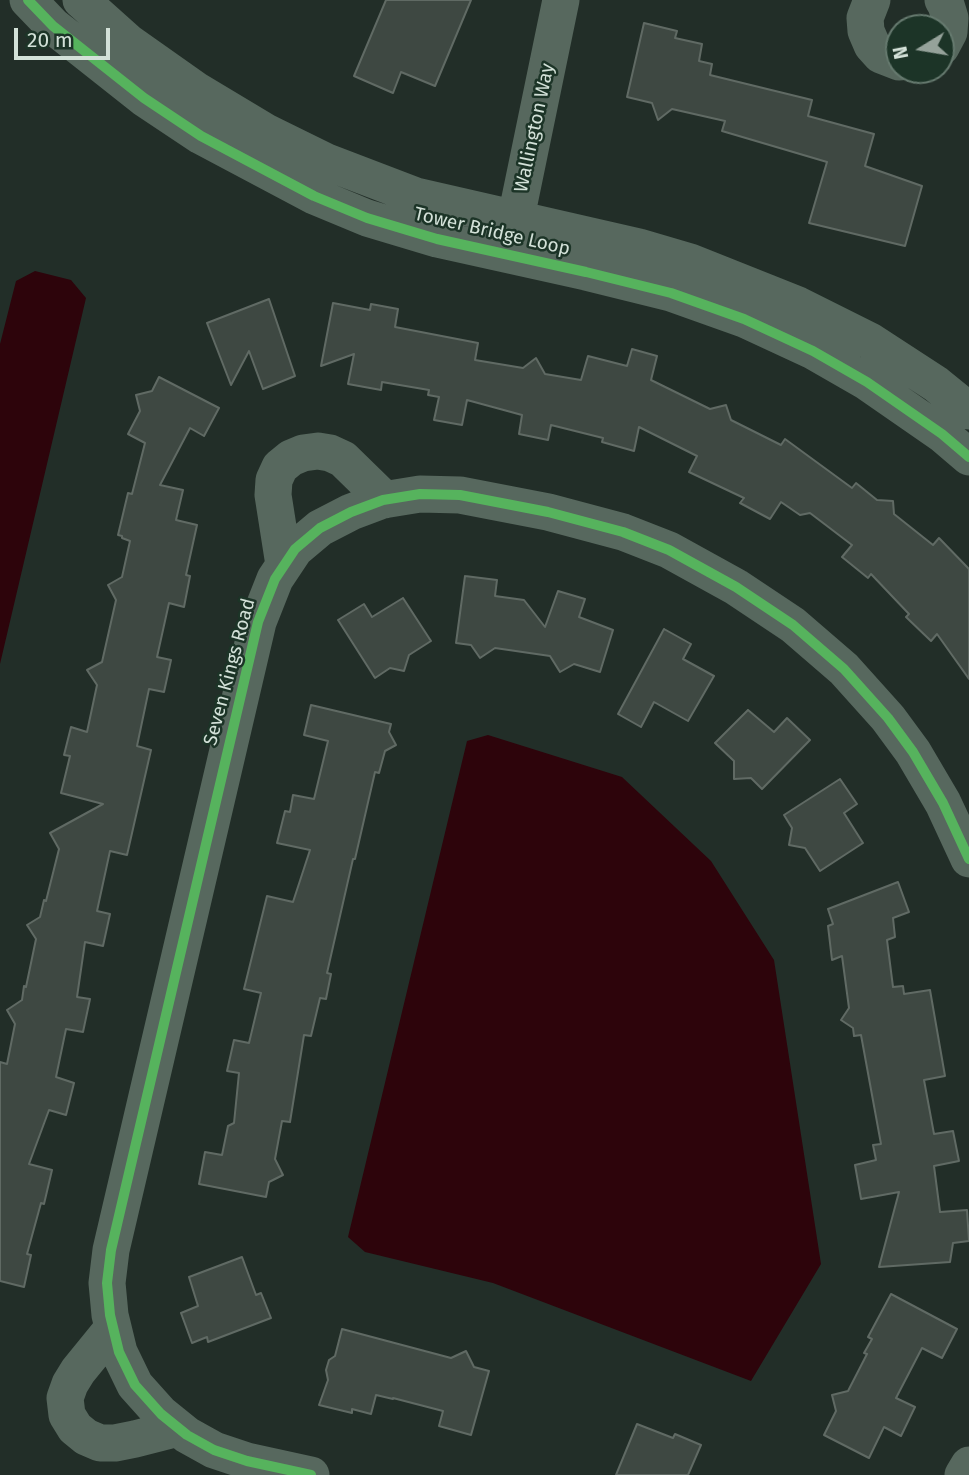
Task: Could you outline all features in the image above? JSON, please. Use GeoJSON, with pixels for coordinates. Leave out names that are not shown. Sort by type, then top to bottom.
{"type":"FeatureCollection","features":[{"type":"Feature","properties":{"kind":"street","name":"Tower Bridge Loop"},"geometry":{"type":"LineString","coordinates":[[28,0],[53,26],[144,98],[201,136],[314,196],[367,218],[437,239],[671,293],[744,318],[813,351],[867,382],[969,457]]}},
{"type":"Feature","properties":{"kind":"street","name":"Tower Bridge Loop"},"geometry":{"type":"LineString","coordinates":[[81,0],[128,42],[196,90],[266,132],[327,162],[416,196],[639,247],[690,262],[798,304],[870,341],[936,384],[969,411]]}},
{"type":"Feature","properties":{"kind":"street","name":"Wallington Way"},"geometry":{"type":"LineString","coordinates":[[508,255],[561,0]]}},
{"type":"Feature","properties":{"kind":"street"},"geometry":{"type":"LineString","coordinates":[[867,1],[866,32],[872,45],[885,57]]}},
{"type":"Feature","properties":{"kind":"street"},"geometry":{"type":"LineString","coordinates":[[284,565],[273,495],[274,480],[280,467],[290,458],[318,451],[330,453],[348,464],[385,500]]}},
{"type":"Feature","properties":{"kind":"street","name":"Seven Kings Road"},"geometry":{"type":"LineString","coordinates":[[312,1475],[247,1461],[214,1450],[187,1435],[162,1414],[135,1385],[119,1352],[110,1315],[107,1283],[111,1250],[258,622],[275,579],[295,550],[320,528],[351,512],[385,500],[420,494],[460,495],[548,512],[623,532],[669,550],[736,587],[793,625],[844,670],[888,718],[913,752],[943,803],[969,859]]}},
{"type":"Feature","properties":{"kind":"street"},"geometry":{"type":"LineString","coordinates":[[113,1328],[70,1384],[65,1398],[67,1415],[75,1428],[100,1443],[115,1443],[178,1427]]}},
{"type":"Feature","properties":{"kind":"street"},"geometry":{"type":"LineString","coordinates":[[963,1475],[969,1465]]}},
{"type":"Feature","properties":{"kind":"shaded area"},"geometry":{"type":"Polygon","coordinates":[[[35,271],[71,280],[86,298],[0,664],[0,344],[16,281],[35,271]]]}},
{"type":"Feature","properties":{"kind":"shaded area"},"geometry":{"type":"Polygon","coordinates":[[[488,735],[622,777],[711,861],[774,960],[821,1264],[751,1381],[493,1283],[365,1252],[348,1237],[467,741],[488,735]]]}},
{"type":"Feature","properties":{"kind":"building"},"geometry":{"type":"Polygon","coordinates":[[[386,0],[471,0],[435,86],[401,72],[393,93],[354,76],[386,0]]]}},
{"type":"Feature","properties":{"kind":"building"},"geometry":{"type":"Polygon","coordinates":[[[644,23],[677,31],[675,38],[702,44],[699,61],[712,64],[710,75],[812,100],[808,116],[874,134],[865,166],[922,186],[905,246],[809,223],[827,162],[722,131],[725,121],[672,109],[658,120],[652,103],[627,97],[644,23]]]}},
{"type":"Feature","properties":{"kind":"building"},"geometry":{"type":"Polygon","coordinates":[[[269,299],[295,376],[263,389],[249,351],[231,385],[207,323],[269,299]]]}},
{"type":"Feature","properties":{"kind":"building"},"geometry":{"type":"Polygon","coordinates":[[[333,303],[370,310],[371,304],[398,309],[395,327],[478,343],[475,360],[523,368],[536,358],[545,374],[581,380],[588,356],[627,366],[632,349],[657,356],[651,380],[710,409],[726,405],[731,420],[781,445],[785,439],[852,488],[856,483],[877,500],[893,501],[894,514],[933,545],[939,538],[969,569],[969,679],[937,634],[931,641],[906,617],[909,614],[871,574],[868,578],[842,557],[852,545],[810,513],[800,515],[781,502],[770,519],[740,503],[744,498],[689,472],[697,456],[639,427],[634,451],[602,442],[603,438],[551,425],[548,440],[519,434],[522,415],[467,400],[462,425],[434,420],[439,397],[428,395],[429,390],[382,382],[381,390],[348,384],[354,354],[321,366],[333,303]]]}},
{"type":"Feature","properties":{"kind":"building"},"geometry":{"type":"Polygon","coordinates":[[[159,377],[219,408],[204,436],[190,428],[160,485],[183,490],[176,520],[197,525],[186,575],[190,576],[184,607],[169,603],[157,657],[171,660],[164,692],[149,689],[137,746],[151,750],[127,855],[110,851],[97,911],[110,914],[103,946],[85,942],[77,997],[90,999],[83,1032],[66,1029],[56,1077],[74,1083],[66,1115],[49,1110],[29,1164],[52,1170],[27,1254],[31,1255],[24,1287],[0,1281],[0,1062],[7,1064],[15,1024],[7,1010],[22,1000],[24,986],[26,987],[36,939],[27,925],[40,917],[59,849],[50,833],[103,804],[61,793],[70,756],[64,755],[71,727],[87,732],[97,685],[87,670],[102,662],[116,600],[108,585],[122,577],[130,541],[118,535],[128,493],[132,494],[145,443],[128,434],[140,411],[136,395],[152,391],[159,377]]]}},
{"type":"Feature","properties":{"kind":"building"},"geometry":{"type":"Polygon","coordinates":[[[465,576],[497,580],[495,596],[524,600],[545,627],[558,591],[585,599],[579,617],[613,630],[600,672],[574,664],[560,672],[550,656],[495,648],[480,658],[471,645],[456,643],[465,576]]]}},
{"type":"Feature","properties":{"kind":"building"},"geometry":{"type":"Polygon","coordinates":[[[403,598],[431,641],[409,655],[404,671],[390,668],[375,678],[338,620],[364,604],[372,617],[403,598]]]}},
{"type":"Feature","properties":{"kind":"building"},"geometry":{"type":"Polygon","coordinates":[[[664,629],[691,644],[683,659],[714,676],[688,721],[654,702],[641,727],[618,714],[664,629]]]}},
{"type":"Feature","properties":{"kind":"building"},"geometry":{"type":"Polygon","coordinates":[[[311,705],[391,724],[389,732],[396,745],[385,751],[379,773],[375,772],[327,973],[331,974],[326,999],[320,998],[311,1036],[304,1035],[290,1122],[282,1121],[275,1159],[283,1175],[269,1182],[266,1197],[199,1184],[205,1152],[222,1155],[228,1126],[234,1123],[239,1073],[227,1071],[234,1040],[249,1043],[261,993],[244,989],[267,896],[293,902],[310,850],[277,843],[285,811],[290,812],[293,795],[314,799],[328,741],[304,735],[311,705]]]}},
{"type":"Feature","properties":{"kind":"building"},"geometry":{"type":"Polygon","coordinates":[[[748,710],[774,732],[787,718],[810,740],[762,789],[751,778],[734,779],[734,761],[715,743],[748,710]]]}},
{"type":"Feature","properties":{"kind":"building"},"geometry":{"type":"Polygon","coordinates":[[[840,779],[857,804],[844,813],[863,843],[820,871],[805,848],[789,845],[792,828],[784,815],[840,779]]]}},
{"type":"Feature","properties":{"kind":"building"},"geometry":{"type":"Polygon","coordinates":[[[898,882],[909,912],[893,918],[895,937],[887,940],[893,987],[903,986],[904,994],[930,990],[945,1076],[924,1080],[934,1134],[953,1131],[959,1161],[934,1166],[940,1212],[967,1210],[969,1241],[953,1243],[950,1262],[879,1267],[899,1192],[861,1199],[855,1165],[876,1160],[873,1145],[881,1144],[861,1035],[854,1036],[853,1028],[841,1020],[849,1008],[842,956],[832,960],[828,926],[833,924],[828,909],[898,882]]]}},
{"type":"Feature","properties":{"kind":"building"},"geometry":{"type":"Polygon","coordinates":[[[242,1257],[256,1295],[261,1293],[271,1318],[208,1342],[207,1337],[192,1343],[181,1313],[198,1306],[189,1277],[242,1257]]]}},
{"type":"Feature","properties":{"kind":"building"},"geometry":{"type":"Polygon","coordinates":[[[891,1294],[957,1329],[942,1358],[922,1348],[896,1398],[915,1407],[901,1436],[884,1427],[869,1458],[824,1435],[836,1411],[832,1395],[848,1391],[867,1354],[864,1353],[872,1339],[868,1337],[891,1294]]]}},
{"type":"Feature","properties":{"kind":"building"},"geometry":{"type":"Polygon","coordinates":[[[342,1329],[451,1358],[466,1351],[474,1367],[489,1371],[471,1435],[439,1426],[443,1411],[393,1398],[376,1395],[371,1414],[352,1409],[352,1413],[319,1405],[328,1380],[326,1370],[329,1360],[335,1356],[342,1329]]]}},
{"type":"Feature","properties":{"kind":"building"},"geometry":{"type":"Polygon","coordinates":[[[637,1424],[673,1438],[675,1434],[701,1445],[688,1475],[616,1475],[637,1424]]]}},
{"type":"Feature","properties":{"kind":"cycle path"},"geometry":{"type":"LineString","coordinates":[[28,0],[53,26],[144,98],[201,136],[314,196],[367,218],[437,239],[671,293],[744,319],[813,351],[867,382],[942,434],[969,457]]}},
{"type":"Feature","properties":{"kind":"cycle path"},"geometry":{"type":"LineString","coordinates":[[311,1475],[247,1461],[214,1450],[187,1435],[161,1414],[135,1385],[119,1352],[110,1315],[107,1283],[111,1250],[258,622],[275,579],[295,549],[320,528],[351,512],[383,500],[420,494],[460,495],[548,512],[623,532],[669,550],[736,587],[793,625],[844,669],[888,718],[913,752],[943,803],[969,859]]}}]}
